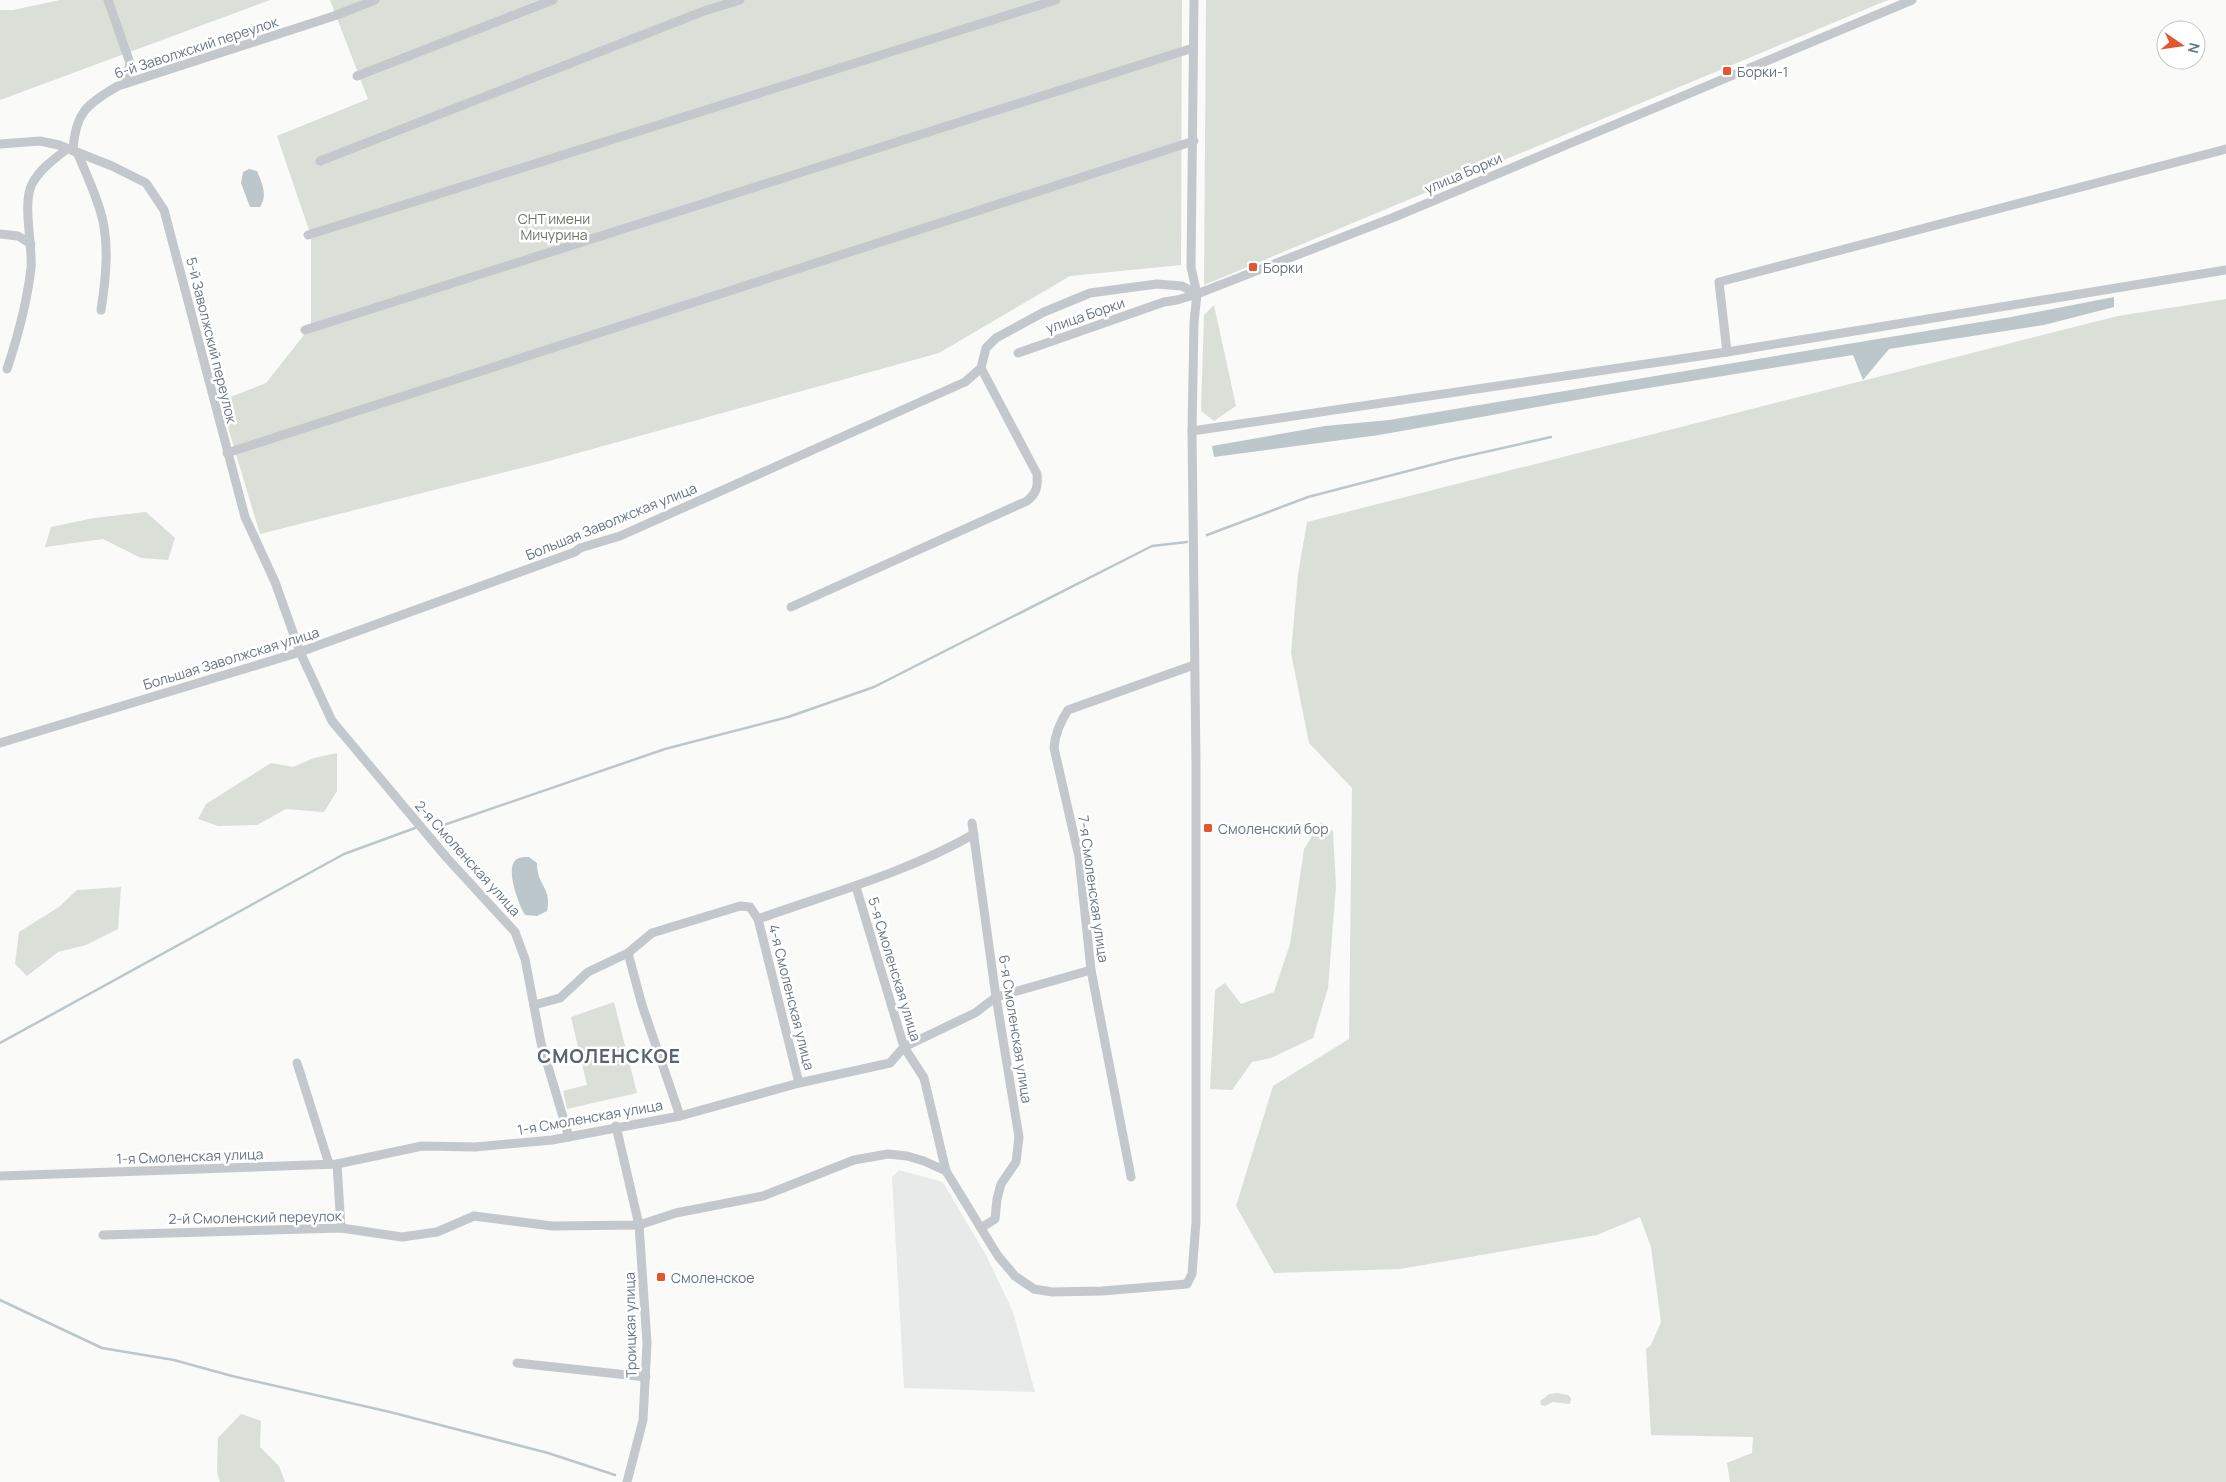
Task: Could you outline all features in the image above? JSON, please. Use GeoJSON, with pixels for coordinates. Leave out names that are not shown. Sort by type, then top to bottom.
{"type":"FeatureCollection","features":[{"type":"Feature","properties":{"kind":"street"},"geometry":{"type":"LineString","coordinates":[[108,0],[130,63],[126,84]]}},
{"type":"Feature","properties":{"kind":"street","name":"6-й Заволжский переулок"},"geometry":{"type":"LineString","coordinates":[[72,151],[76,122],[102,95],[126,84],[334,16],[374,0]]}},
{"type":"Feature","properties":{"kind":"street"},"geometry":{"type":"LineString","coordinates":[[357,76],[553,0]]}},
{"type":"Feature","properties":{"kind":"street"},"geometry":{"type":"LineString","coordinates":[[320,161],[704,11],[740,0]]}},
{"type":"Feature","properties":{"kind":"street"},"geometry":{"type":"LineString","coordinates":[[308,235],[1056,0]]}},
{"type":"Feature","properties":{"kind":"street"},"geometry":{"type":"LineString","coordinates":[[946,1171],[998,1256],[1015,1276],[1034,1289],[1052,1292],[1102,1291],[1177,1286],[1187,1284],[1192,1274],[1196,1222],[1196,764],[1192,431],[1196,294],[1191,267],[1194,141],[1194,0]]}},
{"type":"Feature","properties":{"kind":"street","name":"улица Борки"},"geometry":{"type":"LineString","coordinates":[[1018,353],[1164,302],[1196,294],[1397,216],[1912,0]]}},
{"type":"Feature","properties":{"kind":"street"},"geometry":{"type":"LineString","coordinates":[[305,330],[1193,48]]}},
{"type":"Feature","properties":{"kind":"street","name":"5-й Заволжский переулок"},"geometry":{"type":"LineString","coordinates":[[0,144],[40,141],[112,166],[146,184],[164,210],[245,516],[275,582],[300,652]]}},
{"type":"Feature","properties":{"kind":"street"},"geometry":{"type":"LineString","coordinates":[[227,453],[1194,141]]}},
{"type":"Feature","properties":{"kind":"street"},"geometry":{"type":"LineString","coordinates":[[1727,352],[1718,282],[2226,149]]}},
{"type":"Feature","properties":{"kind":"street"},"geometry":{"type":"LineString","coordinates":[[7,369],[22,322],[31,266],[29,197],[31,185],[47,164],[72,151],[100,212],[104,230],[105,283],[101,310]]}},
{"type":"Feature","properties":{"kind":"street"},"geometry":{"type":"LineString","coordinates":[[0,234],[18,236],[31,244]]}},
{"type":"Feature","properties":{"kind":"street"},"geometry":{"type":"LineString","coordinates":[[1192,431],[1727,352],[2226,270]]}},
{"type":"Feature","properties":{"kind":"street"},"geometry":{"type":"LineString","coordinates":[[791,606],[1027,501],[1034,495],[1038,486],[1037,474],[981,368],[986,348],[996,338],[1044,312],[1090,293],[1163,284],[1182,286],[1196,294]]}},
{"type":"Feature","properties":{"kind":"street","name":"Большая Заволжская улица"},"geometry":{"type":"LineString","coordinates":[[0,743],[300,652],[575,552],[580,548],[620,536],[965,382],[981,368]]}},
{"type":"Feature","properties":{"kind":"street","name":"2-я Смоленская улица"},"geometry":{"type":"LineString","coordinates":[[300,652],[332,721],[441,851],[515,932],[525,959],[541,1043],[569,1136]]}},
{"type":"Feature","properties":{"kind":"street","name":"7-я Смоленская улица"},"geometry":{"type":"LineString","coordinates":[[1131,1177],[1091,970],[1079,857],[1054,748],[1060,722],[1068,710],[1194,665]]}},
{"type":"Feature","properties":{"kind":"street","name":"6-я Смоленская улица"},"geometry":{"type":"LineString","coordinates":[[972,823],[996,997],[1019,1136],[1016,1162],[1002,1184],[997,1199],[995,1219],[982,1228]]}},
{"type":"Feature","properties":{"kind":"street"},"geometry":{"type":"LineString","coordinates":[[534,1005],[560,998],[588,972],[628,952],[652,933],[740,906],[750,907],[758,919],[856,887],[898,871],[974,834]]}},
{"type":"Feature","properties":{"kind":"street","name":"5-я Смоленская улица"},"geometry":{"type":"LineString","coordinates":[[856,887],[904,1047],[924,1078],[946,1171]]}},
{"type":"Feature","properties":{"kind":"street","name":"4-я Смоленская улица"},"geometry":{"type":"LineString","coordinates":[[758,919],[799,1082]]}},
{"type":"Feature","properties":{"kind":"street"},"geometry":{"type":"LineString","coordinates":[[628,952],[642,1005],[680,1116]]}},
{"type":"Feature","properties":{"kind":"street"},"geometry":{"type":"LineString","coordinates":[[996,997],[1091,970]]}},
{"type":"Feature","properties":{"kind":"street","name":"1-я Смоленская улица"},"geometry":{"type":"LineString","coordinates":[[0,1176],[333,1164],[422,1146],[475,1148],[552,1140],[616,1126],[680,1116],[799,1082],[890,1063],[904,1047],[975,1013],[996,997]]}},
{"type":"Feature","properties":{"kind":"street"},"geometry":{"type":"LineString","coordinates":[[297,1063],[333,1164],[341,1228]]}},
{"type":"Feature","properties":{"kind":"street"},"geometry":{"type":"LineString","coordinates":[[616,1126],[639,1225]]}},
{"type":"Feature","properties":{"kind":"street","name":"2-й Смоленский переулок"},"geometry":{"type":"LineString","coordinates":[[103,1235],[341,1228],[402,1238],[437,1232],[474,1216],[552,1226],[639,1225],[676,1213],[763,1196],[854,1160],[888,1154],[907,1156],[946,1171]]}},
{"type":"Feature","properties":{"kind":"street","name":"Троицкая улица"},"geometry":{"type":"LineString","coordinates":[[627,1482],[643,1420],[646,1376],[647,1344],[639,1225]]}},
{"type":"Feature","properties":{"kind":"street"},"geometry":{"type":"LineString","coordinates":[[517,1362],[646,1376]]}},
{"type":"Feature","properties":{"kind":"shaded area"},"geometry":{"type":"Polygon","coordinates":[[[249,169],[257,171],[262,184],[264,198],[260,207],[250,207],[241,183],[243,172],[249,169]]]}},
{"type":"Feature","properties":{"kind":"shaded area"},"geometry":{"type":"Polygon","coordinates":[[[2114,297],[2114,307],[2044,325],[1889,349],[1863,380],[1853,355],[1599,396],[1379,435],[1214,457],[1212,446],[1325,426],[1389,420],[2011,317],[2114,297]]]}},
{"type":"Feature","properties":{"kind":"shaded area"},"geometry":{"type":"Polygon","coordinates":[[[529,857],[537,863],[539,877],[548,896],[547,911],[537,916],[525,915],[516,895],[512,878],[513,863],[518,858],[529,857]]]}},
{"type":"Feature","properties":{"kind":"shaded area"},"geometry":{"type":"Polygon","coordinates":[[[899,1170],[943,1182],[987,1257],[1013,1312],[1035,1392],[904,1388],[892,1177],[899,1170]]]}},
{"type":"Feature","properties":{"kind":"green space"},"geometry":{"type":"Polygon","coordinates":[[[60,0],[270,0],[0,100],[0,10],[13,10],[60,0]]]}},
{"type":"Feature","properties":{"kind":"green space","name":"СНТ имени Мичурина"},"geometry":{"type":"Polygon","coordinates":[[[330,0],[1182,0],[1181,265],[1070,276],[939,353],[549,461],[260,534],[220,401],[266,383],[311,326],[311,236],[277,136],[368,99],[330,0]]]}},
{"type":"Feature","properties":{"kind":"green space"},"geometry":{"type":"Polygon","coordinates":[[[1206,0],[1888,0],[1204,285],[1206,0]]]}},
{"type":"Feature","properties":{"kind":"green space"},"geometry":{"type":"Polygon","coordinates":[[[2226,299],[2226,1482],[1730,1482],[1727,1463],[1752,1453],[1753,1437],[1651,1435],[1646,1349],[1651,1345],[1661,1322],[1651,1247],[1640,1217],[1597,1235],[1400,1269],[1274,1273],[1236,1206],[1273,1086],[1349,1039],[1352,788],[1309,743],[1291,653],[1298,574],[1307,522],[2118,316],[2226,299]]]}},
{"type":"Feature","properties":{"kind":"green space"},"geometry":{"type":"Polygon","coordinates":[[[1214,305],[1236,406],[1214,421],[1201,411],[1204,315],[1214,305]]]}},
{"type":"Feature","properties":{"kind":"green space"},"geometry":{"type":"Polygon","coordinates":[[[146,512],[175,538],[168,560],[141,558],[103,539],[45,547],[51,527],[94,518],[146,512]]]}},
{"type":"Feature","properties":{"kind":"green space"},"geometry":{"type":"Polygon","coordinates":[[[337,753],[337,791],[324,812],[286,809],[257,825],[218,826],[198,819],[206,804],[271,763],[293,767],[314,758],[337,753]]]}},
{"type":"Feature","properties":{"kind":"green space"},"geometry":{"type":"Polygon","coordinates":[[[1321,822],[1333,831],[1336,886],[1328,988],[1313,1038],[1271,1058],[1252,1062],[1232,1090],[1210,1089],[1215,990],[1225,983],[1241,1004],[1274,992],[1290,944],[1304,849],[1321,822]]]}},
{"type":"Feature","properties":{"kind":"green space"},"geometry":{"type":"Polygon","coordinates":[[[121,887],[118,929],[86,945],[58,952],[27,976],[15,964],[19,932],[59,907],[77,890],[121,887]]]}},
{"type":"Feature","properties":{"kind":"green space"},"geometry":{"type":"Polygon","coordinates":[[[614,1002],[637,1093],[567,1109],[563,1091],[587,1085],[571,1017],[614,1002]]]}},
{"type":"Feature","properties":{"kind":"green space"},"geometry":{"type":"Polygon","coordinates":[[[1549,1394],[1568,1395],[1571,1398],[1570,1404],[1553,1402],[1545,1406],[1541,1405],[1540,1401],[1549,1394]]]}},
{"type":"Feature","properties":{"kind":"green space"},"geometry":{"type":"Polygon","coordinates":[[[241,1414],[261,1421],[260,1447],[279,1466],[285,1482],[220,1482],[217,1472],[218,1438],[241,1414]]]}},
{"type":"Feature","properties":{"kind":"waterway"},"geometry":{"type":"LineString","coordinates":[[1207,535],[1308,497],[1454,459],[1551,437]]}},
{"type":"Feature","properties":{"kind":"waterway"},"geometry":{"type":"LineString","coordinates":[[438,827],[665,749],[788,717],[874,687],[1152,546],[1187,542]]}},
{"type":"Feature","properties":{"kind":"waterway"},"geometry":{"type":"LineString","coordinates":[[0,1043],[344,854],[415,828]]}},
{"type":"Feature","properties":{"kind":"waterway"},"geometry":{"type":"LineString","coordinates":[[0,1300],[102,1348],[174,1360],[232,1376],[390,1412],[548,1453],[615,1475]]}},
{"type":"Feature","properties":{"kind":"place","name":"Борки-1"},"geometry":{"type":"Point","coordinates":[1727,71]}},
{"type":"Feature","properties":{"kind":"place","name":"Борки"},"geometry":{"type":"Point","coordinates":[1253,267]}},
{"type":"Feature","properties":{"kind":"place","name":"Смоленский бор"},"geometry":{"type":"Point","coordinates":[1208,828]}},
{"type":"Feature","properties":{"kind":"place","name":"Смоленское"},"geometry":{"type":"Point","coordinates":[661,1277]}},
{"type":"Feature","properties":{"kind":"district","name":"СМОЛЕНСКОЕ"},"geometry":{"type":"Point","coordinates":[609,1056]}}]}
